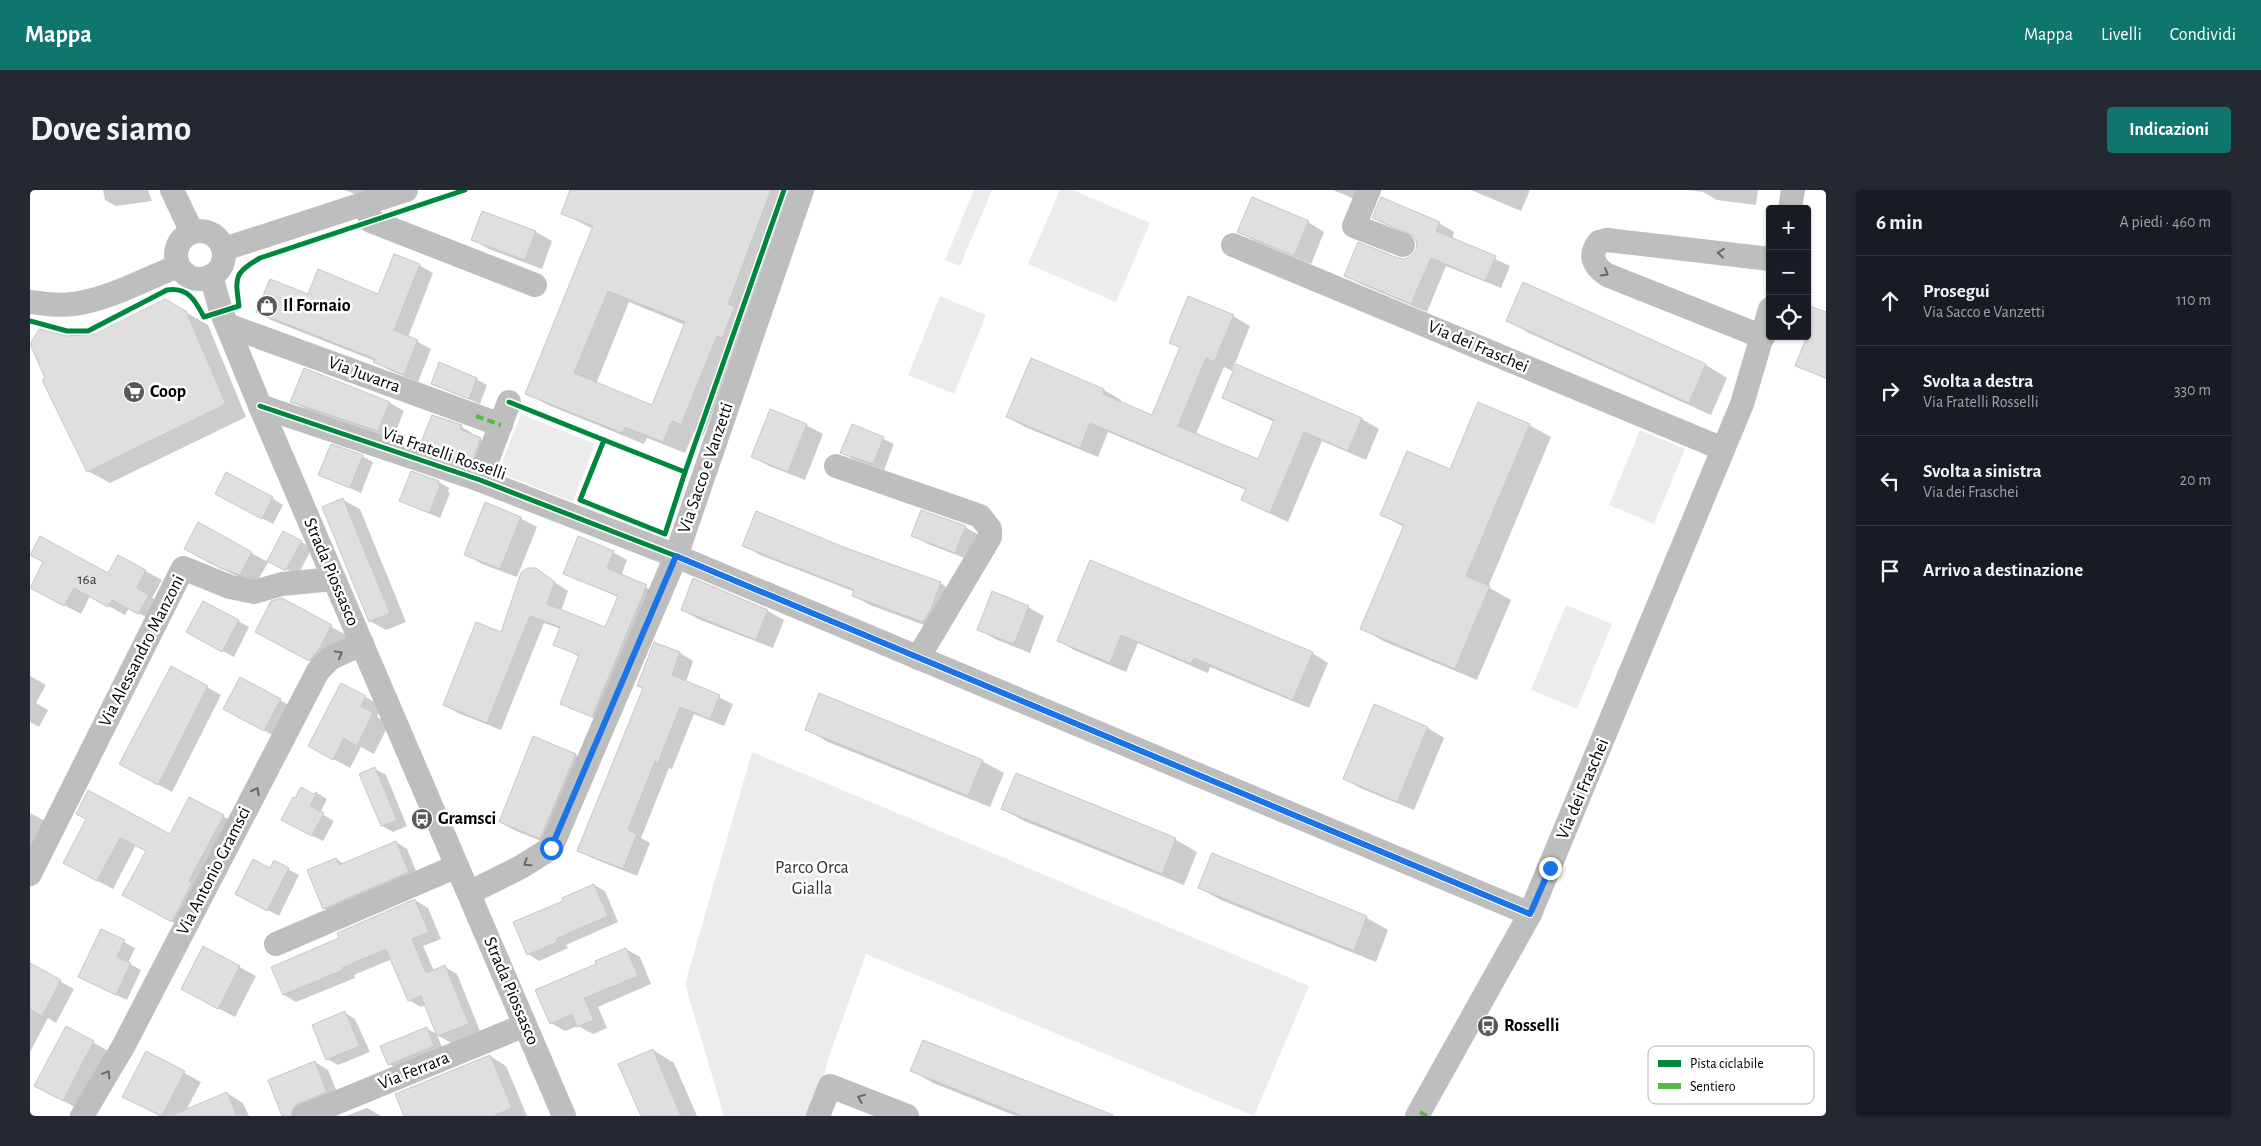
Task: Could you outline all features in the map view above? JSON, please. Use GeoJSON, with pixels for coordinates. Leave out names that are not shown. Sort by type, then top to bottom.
{"type":"FeatureCollection","features":[{"type":"Feature","properties":{"kind":"street"},"geometry":{"type":"LineString","coordinates":[[172,190],[192,232]]}},
{"type":"Feature","properties":{"kind":"street"},"geometry":{"type":"LineString","coordinates":[[224,249],[406,190]]}},
{"type":"Feature","properties":{"kind":"street","name":"Via Sacco e Vanzetti"},"geometry":{"type":"LineString","coordinates":[[469,893],[521,867],[551,848],[676,556],[802,190]]}},
{"type":"Feature","properties":{"kind":"street"},"geometry":{"type":"LineString","coordinates":[[1369,190],[1354,226],[1403,245]]}},
{"type":"Feature","properties":{"kind":"street"},"geometry":{"type":"LineString","coordinates":[[1791,205],[1793,190]]}},
{"type":"Feature","properties":{"kind":"street"},"geometry":{"type":"LineString","coordinates":[[365,204],[371,221],[535,285]]}},
{"type":"Feature","properties":{"kind":"street"},"geometry":{"type":"LineString","coordinates":[[200,230],[215,235],[224,249],[222,265],[211,276],[196,279],[189,276],[178,266],[176,250],[184,236],[192,232],[200,230]]}},
{"type":"Feature","properties":{"kind":"street"},"geometry":{"type":"LineString","coordinates":[[1763,337],[1607,275],[1596,267],[1592,259],[1593,249],[1599,242],[1607,240],[1766,259]]}},
{"type":"Feature","properties":{"kind":"street","name":"Via dei Fraschei"},"geometry":{"type":"LineString","coordinates":[[1233,245],[1724,449]]}},
{"type":"Feature","properties":{"kind":"street"},"geometry":{"type":"LineString","coordinates":[[30,302],[52,305],[73,304],[97,298],[178,266]]}},
{"type":"Feature","properties":{"kind":"street","name":"Strada Piossasco"},"geometry":{"type":"LineString","coordinates":[[211,276],[227,325],[260,406],[564,1116]]}},
{"type":"Feature","properties":{"kind":"street","name":"Via Juvarra"},"geometry":{"type":"LineString","coordinates":[[227,325],[501,425]]}},
{"type":"Feature","properties":{"kind":"street","name":"Via dei Fraschei"},"geometry":{"type":"LineString","coordinates":[[1417,1116],[1530,914],[1724,449],[1742,404],[1766,325]]}},
{"type":"Feature","properties":{"kind":"street","name":"Via Fratelli Rosselli"},"geometry":{"type":"LineString","coordinates":[[480,480],[509,402]]}},
{"type":"Feature","properties":{"kind":"street","name":"Via Fratelli Rosselli"},"geometry":{"type":"LineString","coordinates":[[260,406],[480,480],[676,556],[1530,914]]}},
{"type":"Feature","properties":{"kind":"street"},"geometry":{"type":"LineString","coordinates":[[836,466],[980,516],[990,529],[990,537],[918,658]]}},
{"type":"Feature","properties":{"kind":"street","name":"Via Alessandro Manzoni"},"geometry":{"type":"LineString","coordinates":[[30,874],[183,568],[230,587],[254,592],[282,584],[334,579]]}},
{"type":"Feature","properties":{"kind":"street","name":"Via Antonio Gramsci"},"geometry":{"type":"LineString","coordinates":[[82,1116],[124,1045],[318,671],[331,658],[362,644]]}},
{"type":"Feature","properties":{"kind":"street"},"geometry":{"type":"LineString","coordinates":[[276,944],[457,866]]}},
{"type":"Feature","properties":{"kind":"street","name":"Via Ferrara"},"geometry":{"type":"LineString","coordinates":[[304,1116],[525,1025]]}},
{"type":"Feature","properties":{"kind":"street"},"geometry":{"type":"LineString","coordinates":[[818,1116],[830,1086],[907,1116]]}},
{"type":"Feature","properties":{"kind":"green space"},"geometry":{"type":"Polygon","coordinates":[[[974,190],[992,190],[960,266],[945,260],[974,190]]]}},
{"type":"Feature","properties":{"kind":"green space"},"geometry":{"type":"Polygon","coordinates":[[[1060,190],[1073,190],[1150,223],[1116,302],[1028,264],[1060,190]]]}},
{"type":"Feature","properties":{"kind":"green space"},"geometry":{"type":"Polygon","coordinates":[[[940,296],[986,315],[954,394],[908,375],[940,296]]]}},
{"type":"Feature","properties":{"kind":"green space"},"geometry":{"type":"Polygon","coordinates":[[[521,414],[595,444],[573,502],[498,472],[521,414]]]}},
{"type":"Feature","properties":{"kind":"green space"},"geometry":{"type":"Polygon","coordinates":[[[1640,430],[1685,449],[1654,524],[1609,505],[1640,430]]]}},
{"type":"Feature","properties":{"kind":"green space"},"geometry":{"type":"Polygon","coordinates":[[[1566,605],[1612,624],[1577,709],[1531,690],[1566,605]]]}},
{"type":"Feature","properties":{"kind":"green space","name":"Parco Orca Gialla"},"geometry":{"type":"Polygon","coordinates":[[[752,752],[1309,986],[1254,1116],[866,954],[828,1059],[815,1116],[724,1116],[685,984],[752,752]]]}},
{"type":"Feature","properties":{"kind":"building"},"geometry":{"type":"Polygon","coordinates":[[[570,190],[771,190],[728,304],[735,307],[722,338],[717,336],[681,425],[672,421],[663,442],[625,427],[622,433],[525,394],[593,226],[561,214],[570,190]],[[608,291],[574,373],[652,405],[685,322],[608,291]]]}},
{"type":"Feature","properties":{"kind":"building"},"geometry":{"type":"Polygon","coordinates":[[[1252,197],[1309,221],[1294,256],[1237,232],[1252,197]]]}},
{"type":"Feature","properties":{"kind":"building"},"geometry":{"type":"Polygon","coordinates":[[[1381,197],[1440,222],[1436,231],[1496,256],[1485,281],[1431,258],[1411,304],[1344,276],[1358,242],[1405,259],[1416,250],[1417,243],[1413,236],[1372,218],[1381,197]]]}},
{"type":"Feature","properties":{"kind":"building"},"geometry":{"type":"Polygon","coordinates":[[[482,211],[536,231],[525,260],[471,240],[482,211]]]}},
{"type":"Feature","properties":{"kind":"building"},"geometry":{"type":"Polygon","coordinates":[[[394,254],[420,264],[394,330],[418,340],[404,375],[373,362],[375,359],[256,312],[270,279],[308,294],[318,269],[378,294],[394,254]]]}},
{"type":"Feature","properties":{"kind":"building"},"geometry":{"type":"Polygon","coordinates":[[[1523,282],[1706,364],[1689,403],[1506,321],[1523,282]]]}},
{"type":"Feature","properties":{"kind":"building"},"geometry":{"type":"Polygon","coordinates":[[[1188,296],[1234,315],[1214,362],[1206,358],[1178,426],[1258,459],[1274,420],[1222,398],[1236,364],[1362,418],[1348,451],[1304,432],[1270,513],[1241,500],[1246,489],[1090,423],[1080,448],[1006,417],[1031,358],[1104,389],[1103,394],[1152,415],[1180,347],[1169,343],[1188,296]]]}},
{"type":"Feature","properties":{"kind":"building","name":"Coop"},"geometry":{"type":"Polygon","coordinates":[[[165,299],[186,311],[226,404],[87,472],[42,380],[45,378],[30,344],[39,329],[65,336],[95,334],[165,299]]]}},
{"type":"Feature","properties":{"kind":"building"},"geometry":{"type":"Polygon","coordinates":[[[1811,306],[1826,312],[1826,378],[1795,366],[1805,340],[1811,340],[1811,306]]]}},
{"type":"Feature","properties":{"kind":"building"},"geometry":{"type":"Polygon","coordinates":[[[439,362],[477,378],[469,399],[431,384],[439,362]]]}},
{"type":"Feature","properties":{"kind":"building"},"geometry":{"type":"Polygon","coordinates":[[[304,368],[390,402],[378,431],[290,402],[304,368]]]}},
{"type":"Feature","properties":{"kind":"building"},"geometry":{"type":"Polygon","coordinates":[[[1478,402],[1530,424],[1466,576],[1490,586],[1455,669],[1360,629],[1404,525],[1380,515],[1407,451],[1450,469],[1478,402]]]}},
{"type":"Feature","properties":{"kind":"building"},"geometry":{"type":"Polygon","coordinates":[[[770,409],[807,424],[788,472],[751,457],[770,409]]]}},
{"type":"Feature","properties":{"kind":"building"},"geometry":{"type":"Polygon","coordinates":[[[432,415],[462,425],[460,429],[481,438],[472,463],[420,445],[432,415]]]}},
{"type":"Feature","properties":{"kind":"building"},"geometry":{"type":"Polygon","coordinates":[[[852,424],[884,437],[873,464],[840,453],[852,424]]]}},
{"type":"Feature","properties":{"kind":"building"},"geometry":{"type":"Polygon","coordinates":[[[331,444],[363,455],[350,488],[318,475],[331,444]]]}},
{"type":"Feature","properties":{"kind":"building"},"geometry":{"type":"Polygon","coordinates":[[[411,471],[439,481],[438,485],[440,486],[429,513],[399,501],[411,471]]]}},
{"type":"Feature","properties":{"kind":"building"},"geometry":{"type":"Polygon","coordinates":[[[226,472],[273,497],[262,519],[215,494],[226,472]]]}},
{"type":"Feature","properties":{"kind":"building"},"geometry":{"type":"Polygon","coordinates":[[[343,498],[390,613],[369,622],[322,507],[343,498]]]}},
{"type":"Feature","properties":{"kind":"building"},"geometry":{"type":"Polygon","coordinates":[[[485,502],[521,517],[500,569],[464,555],[485,502]]]}},
{"type":"Feature","properties":{"kind":"building"},"geometry":{"type":"Polygon","coordinates":[[[921,510],[966,526],[955,553],[911,536],[921,510]]]}},
{"type":"Feature","properties":{"kind":"building"},"geometry":{"type":"Polygon","coordinates":[[[756,511],[846,548],[941,582],[931,609],[923,622],[852,596],[854,590],[742,546],[756,511]]]}},
{"type":"Feature","properties":{"kind":"building"},"geometry":{"type":"Polygon","coordinates":[[[198,522],[252,552],[240,575],[220,568],[184,549],[198,522]]]}},
{"type":"Feature","properties":{"kind":"building"},"geometry":{"type":"Polygon","coordinates":[[[283,531],[302,541],[286,570],[267,561],[283,531]]]}},
{"type":"Feature","properties":{"kind":"building"},"geometry":{"type":"Polygon","coordinates":[[[40,536],[108,573],[118,555],[146,570],[137,588],[149,595],[138,614],[112,600],[108,607],[74,588],[64,606],[30,588],[43,562],[30,555],[40,536]]]}},
{"type":"Feature","properties":{"kind":"building"},"geometry":{"type":"Polygon","coordinates":[[[578,536],[614,551],[607,568],[647,585],[592,717],[560,704],[579,655],[553,645],[560,627],[530,616],[487,723],[443,705],[476,622],[501,632],[521,573],[527,568],[536,568],[555,582],[547,604],[605,627],[618,596],[563,574],[578,536]]]}},
{"type":"Feature","properties":{"kind":"building"},"geometry":{"type":"Polygon","coordinates":[[[1090,560],[1313,652],[1293,700],[1194,658],[1191,664],[1121,635],[1110,663],[1057,641],[1090,560]]]}},
{"type":"Feature","properties":{"kind":"building"},"geometry":{"type":"Polygon","coordinates":[[[693,578],[768,610],[756,640],[681,610],[693,578]]]}},
{"type":"Feature","properties":{"kind":"building"},"geometry":{"type":"Polygon","coordinates":[[[992,591],[1029,606],[1014,644],[977,630],[992,591]]]}},
{"type":"Feature","properties":{"kind":"building"},"geometry":{"type":"Polygon","coordinates":[[[282,598],[332,625],[318,651],[309,661],[255,632],[271,601],[282,598]]]}},
{"type":"Feature","properties":{"kind":"building"},"geometry":{"type":"Polygon","coordinates":[[[203,601],[239,620],[222,652],[186,632],[203,601]]]}},
{"type":"Feature","properties":{"kind":"building"},"geometry":{"type":"Polygon","coordinates":[[[654,642],[680,652],[672,675],[720,695],[710,719],[680,707],[658,763],[655,761],[628,830],[637,834],[623,869],[577,851],[643,688],[637,686],[654,642]]]}},
{"type":"Feature","properties":{"kind":"building"},"geometry":{"type":"Polygon","coordinates":[[[171,666],[208,686],[158,785],[119,764],[171,666]]]}},
{"type":"Feature","properties":{"kind":"building"},"geometry":{"type":"Polygon","coordinates":[[[240,677],[281,699],[264,731],[223,709],[240,677]]]}},
{"type":"Feature","properties":{"kind":"building"},"geometry":{"type":"Polygon","coordinates":[[[341,683],[366,696],[361,706],[373,713],[357,746],[344,738],[333,760],[308,746],[341,683]]]}},
{"type":"Feature","properties":{"kind":"building"},"geometry":{"type":"Polygon","coordinates":[[[819,693],[983,760],[968,796],[805,730],[819,693]]]}},
{"type":"Feature","properties":{"kind":"building"},"geometry":{"type":"Polygon","coordinates":[[[1374,704],[1428,727],[1397,802],[1343,779],[1374,704]]]}},
{"type":"Feature","properties":{"kind":"building"},"geometry":{"type":"Polygon","coordinates":[[[533,736],[576,754],[540,839],[499,822],[533,736]]]}},
{"type":"Feature","properties":{"kind":"building"},"geometry":{"type":"Polygon","coordinates":[[[375,767],[397,820],[381,826],[359,774],[375,767]]]}},
{"type":"Feature","properties":{"kind":"building"},"geometry":{"type":"Polygon","coordinates":[[[1016,773],[1176,838],[1162,874],[1001,809],[1016,773]]]}},
{"type":"Feature","properties":{"kind":"building"},"geometry":{"type":"Polygon","coordinates":[[[301,787],[313,794],[317,792],[310,806],[324,813],[312,836],[281,820],[293,797],[295,798],[301,787]]]}},
{"type":"Feature","properties":{"kind":"building"},"geometry":{"type":"Polygon","coordinates":[[[88,790],[170,834],[189,797],[224,815],[189,881],[192,883],[172,922],[122,895],[146,851],[120,838],[97,881],[63,863],[86,819],[76,814],[88,790]]]}},
{"type":"Feature","properties":{"kind":"building"},"geometry":{"type":"Polygon","coordinates":[[[396,841],[409,872],[323,909],[307,870],[336,858],[339,865],[396,841]]]}},
{"type":"Feature","properties":{"kind":"building"},"geometry":{"type":"Polygon","coordinates":[[[1212,853],[1367,916],[1354,951],[1198,888],[1212,853]]]}},
{"type":"Feature","properties":{"kind":"building"},"geometry":{"type":"Polygon","coordinates":[[[253,859],[270,868],[274,860],[289,868],[267,911],[235,894],[253,859]]]}},
{"type":"Feature","properties":{"kind":"building"},"geometry":{"type":"Polygon","coordinates":[[[594,884],[608,916],[556,939],[558,942],[527,955],[513,922],[563,901],[562,898],[594,884]]]}},
{"type":"Feature","properties":{"kind":"building"},"geometry":{"type":"Polygon","coordinates":[[[415,899],[429,932],[412,939],[426,973],[445,965],[469,1024],[437,1036],[421,996],[408,1001],[386,949],[342,968],[343,970],[283,995],[271,967],[339,938],[337,933],[415,899]]]}},
{"type":"Feature","properties":{"kind":"building"},"geometry":{"type":"Polygon","coordinates":[[[101,929],[125,940],[117,957],[131,963],[116,995],[78,977],[101,929]]]}},
{"type":"Feature","properties":{"kind":"building"},"geometry":{"type":"Polygon","coordinates":[[[203,946],[240,966],[218,1009],[181,989],[203,946]]]}},
{"type":"Feature","properties":{"kind":"building"},"geometry":{"type":"Polygon","coordinates":[[[626,948],[638,976],[584,998],[594,1020],[577,1027],[572,1014],[550,1024],[535,990],[596,964],[595,961],[626,948]]]}},
{"type":"Feature","properties":{"kind":"building"},"geometry":{"type":"Polygon","coordinates":[[[30,963],[61,980],[42,1016],[30,1009],[30,963]]]}},
{"type":"Feature","properties":{"kind":"building"},"geometry":{"type":"Polygon","coordinates":[[[345,1011],[360,1046],[326,1060],[312,1025],[345,1011]]]}},
{"type":"Feature","properties":{"kind":"building"},"geometry":{"type":"Polygon","coordinates":[[[66,1026],[94,1041],[63,1101],[34,1086],[66,1026]]]}},
{"type":"Feature","properties":{"kind":"building"},"geometry":{"type":"Polygon","coordinates":[[[427,1027],[434,1046],[388,1065],[380,1046],[427,1027]]]}},
{"type":"Feature","properties":{"kind":"building"},"geometry":{"type":"Polygon","coordinates":[[[923,1040],[1113,1116],[1023,1116],[910,1071],[923,1040]]]}},
{"type":"Feature","properties":{"kind":"building"},"geometry":{"type":"Polygon","coordinates":[[[653,1049],[681,1116],[641,1116],[618,1064],[653,1049]]]}},
{"type":"Feature","properties":{"kind":"building"},"geometry":{"type":"Polygon","coordinates":[[[146,1051],[185,1071],[162,1116],[122,1097],[146,1051]]]}},
{"type":"Feature","properties":{"kind":"building"},"geometry":{"type":"Polygon","coordinates":[[[490,1055],[512,1108],[493,1116],[404,1116],[395,1094],[490,1055]]]}},
{"type":"Feature","properties":{"kind":"building"},"geometry":{"type":"Polygon","coordinates":[[[315,1061],[327,1092],[298,1104],[293,1108],[291,1116],[282,1116],[268,1080],[315,1061]]]}},
{"type":"Feature","properties":{"kind":"building"},"geometry":{"type":"Polygon","coordinates":[[[227,1092],[237,1116],[170,1116],[227,1092]]]}},
{"type":"Feature","properties":{"kind":"marked path"},"geometry":{"type":"LineString","coordinates":[[476,416],[501,425]]}},
{"type":"Feature","properties":{"kind":"marked path"},"geometry":{"type":"LineString","coordinates":[[1420,1112],[1427,1116]]}},
{"type":"Feature","properties":{"kind":"cycle path"},"geometry":{"type":"LineString","coordinates":[[30,321],[67,331],[88,331],[167,290],[186,293],[194,300],[204,317],[239,306],[238,277],[245,268],[260,258],[465,190]]}},
{"type":"Feature","properties":{"kind":"cycle path"},"geometry":{"type":"LineString","coordinates":[[509,402],[604,440],[580,500],[665,534],[784,190]]}},
{"type":"Feature","properties":{"kind":"cycle path"},"geometry":{"type":"LineString","coordinates":[[260,406],[480,480],[676,556],[1530,914]]}},
{"type":"Feature","properties":{"kind":"cycle path"},"geometry":{"type":"LineString","coordinates":[[604,440],[685,472]]}},
{"type":"Feature","properties":{"kind":"place","name":"Il Fornaio"},"geometry":{"type":"Point","coordinates":[267,306]}},
{"type":"Feature","properties":{"kind":"place","name":"Coop"},"geometry":{"type":"Point","coordinates":[134,392]}},
{"type":"Feature","properties":{"kind":"place","name":"Gramsci"},"geometry":{"type":"Point","coordinates":[422,819]}},
{"type":"Feature","properties":{"kind":"place","name":"Rosselli"},"geometry":{"type":"Point","coordinates":[1488,1026]}},
{"type":"Feature","properties":{"kind":"route"},"geometry":{"type":"LineString","coordinates":[[551,848],[676,556],[1530,914],[1550,868]]}}]}
